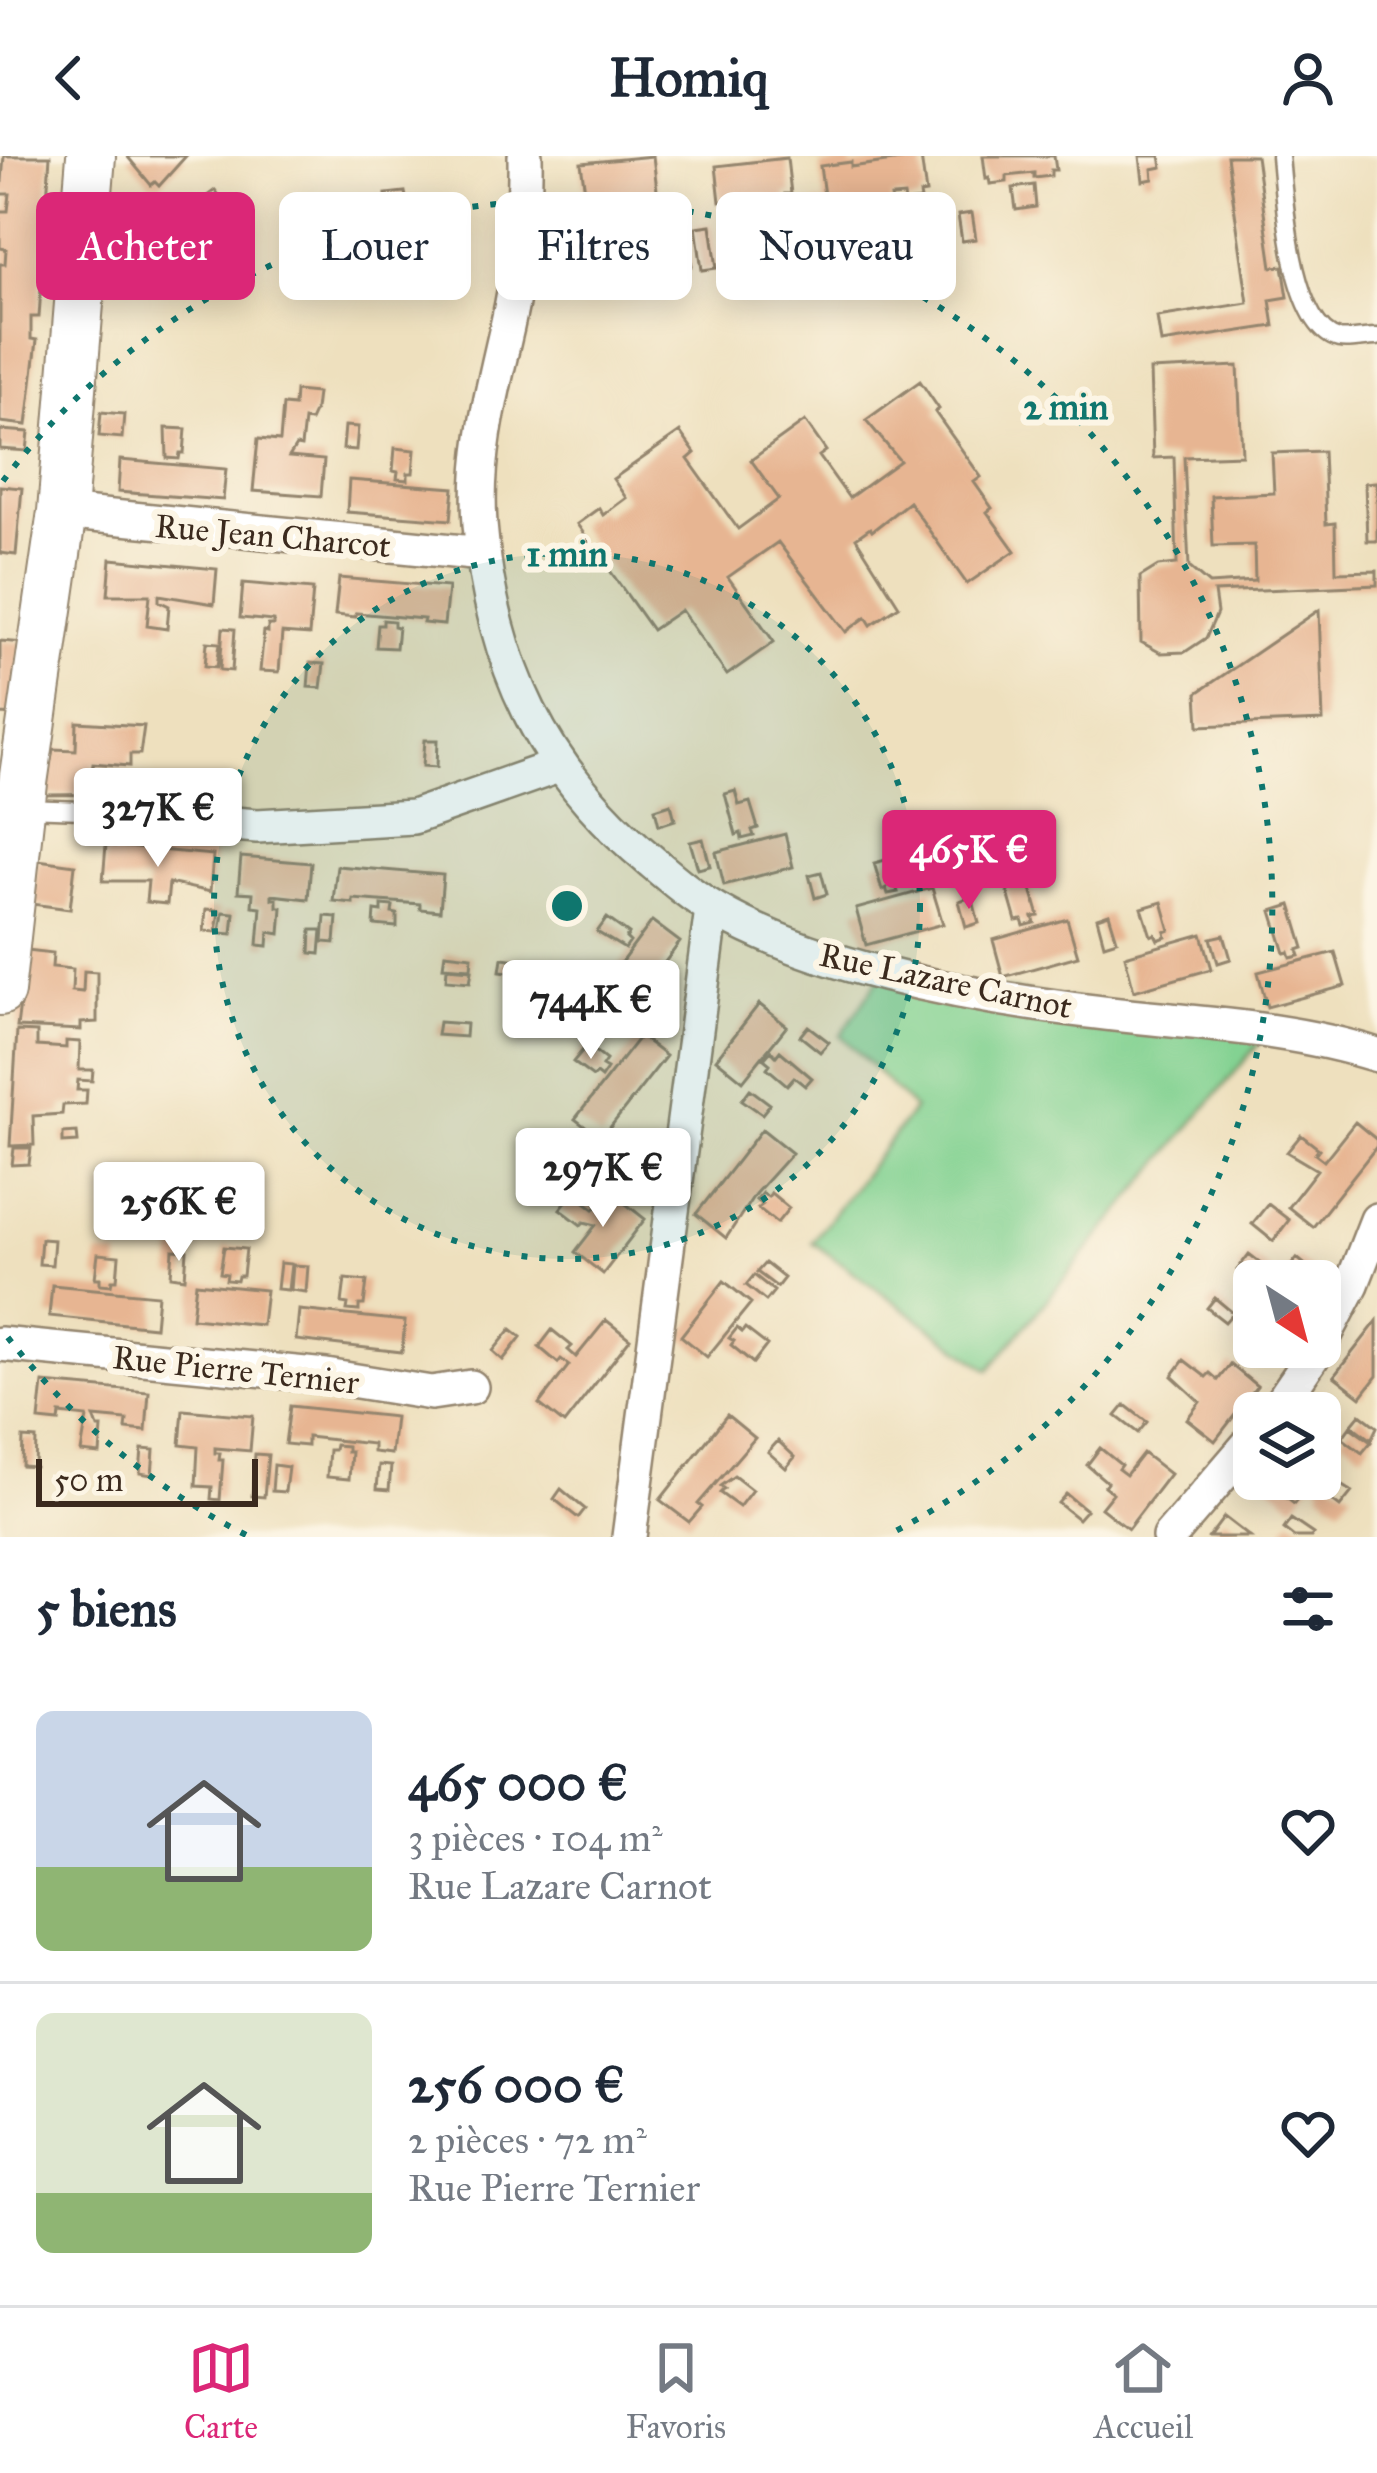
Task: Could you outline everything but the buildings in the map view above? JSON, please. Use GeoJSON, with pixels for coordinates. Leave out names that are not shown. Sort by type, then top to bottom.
{"type":"FeatureCollection","features":[{"type":"Feature","properties":{"kind":"street"},"geometry":{"type":"LineString","coordinates":[[0,991],[62,512],[91,156]]}},
{"type":"Feature","properties":{"kind":"street","name":"Rue Lazare Carnot"},"geometry":{"type":"LineString","coordinates":[[525,156],[526,211],[517,275],[479,470],[483,554],[493,612],[513,679],[558,766],[622,837],[712,909],[804,950],[921,982],[1061,1008],[1327,1039],[1377,1055]]}},
{"type":"Feature","properties":{"kind":"street","name":"Rue Jean Charcot"},"geometry":{"type":"LineString","coordinates":[[62,512],[483,554]]}},
{"type":"Feature","properties":{"kind":"street"},"geometry":{"type":"LineString","coordinates":[[174,819],[223,825],[413,817],[558,766]]}},
{"type":"Feature","properties":{"kind":"street"},"geometry":{"type":"LineString","coordinates":[[629,1537],[712,909]]}},
{"type":"Feature","properties":{"kind":"street"},"geometry":{"type":"LineString","coordinates":[[1341,1305],[1377,1220]]}},
{"type":"Feature","properties":{"kind":"street","name":"Rue Pierre Ternier"},"geometry":{"type":"LineString","coordinates":[[0,1345],[326,1376],[431,1393],[470,1387]]}},
{"type":"Feature","properties":{"kind":"street"},"geometry":{"type":"LineString","coordinates":[[1169,1537],[1233,1462]]}},
{"type":"Feature","properties":{"kind":"lane"},"geometry":{"type":"LineString","coordinates":[[1280,156],[1289,242],[1304,299],[1321,328],[1339,339],[1377,337]]}},
{"type":"Feature","properties":{"kind":"lane"},"geometry":{"type":"LineString","coordinates":[[223,825],[225,787]]}},
{"type":"Feature","properties":{"kind":"lane"},"geometry":{"type":"LineString","coordinates":[[21,808],[174,819]]}},
{"type":"Feature","properties":{"kind":"green space"},"geometry":{"type":"Polygon","coordinates":[[[884,971],[1269,1031],[989,1370],[812,1242],[914,1109],[841,1035],[884,971]]]}}]}
